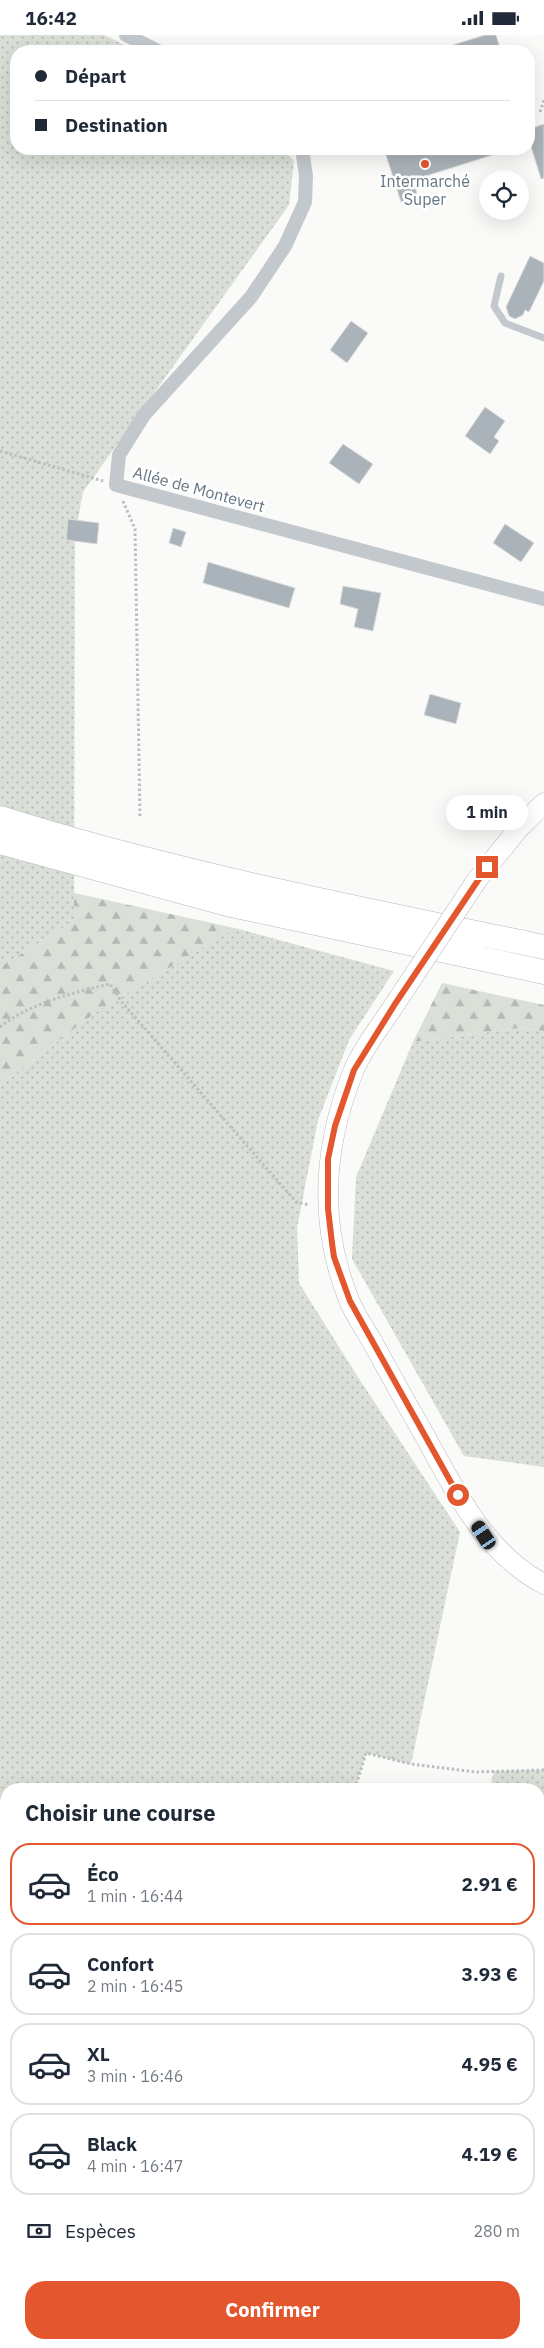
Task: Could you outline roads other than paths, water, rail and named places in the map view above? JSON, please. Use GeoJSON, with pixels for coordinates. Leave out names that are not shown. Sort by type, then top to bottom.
{"type":"FeatureCollection","features":[{"type":"Feature","properties":{"kind":"highway"},"geometry":{"type":"LineString","coordinates":[[0,817],[172,866],[544,947]]}},
{"type":"Feature","properties":{"kind":"highway"},"geometry":{"type":"LineString","coordinates":[[0,842],[227,904],[544,972]]}},
{"type":"Feature","properties":{"kind":"highway"},"geometry":{"type":"LineString","coordinates":[[271,889],[373,897],[544,931]]}},
{"type":"Feature","properties":{"kind":"highway"},"geometry":{"type":"LineString","coordinates":[[502,963],[544,984]]}},
{"type":"Feature","properties":{"kind":"main road"},"geometry":{"type":"LineString","coordinates":[[544,803],[519,828],[477,880],[354,1070],[338,1116],[328,1159],[328,1209],[334,1257],[350,1301],[458,1495],[484,1535],[510,1561],[544,1584]]}},
{"type":"Feature","properties":{"kind":"street"},"geometry":{"type":"LineString","coordinates":[[126,35],[146,45]]}},
{"type":"Feature","properties":{"kind":"street","name":"Allée de Montevert"},"geometry":{"type":"LineString","coordinates":[[303,155],[306,176],[304,202],[285,246],[251,297],[144,415],[119,455],[116,485],[544,599]]}},
{"type":"Feature","properties":{"kind":"lane"},"geometry":{"type":"LineString","coordinates":[[501,276],[494,306],[505,323],[544,338]]}},
{"type":"Feature","properties":{"kind":"place","name":"Intermarché Super"},"geometry":{"type":"Point","coordinates":[425,164]}}]}
